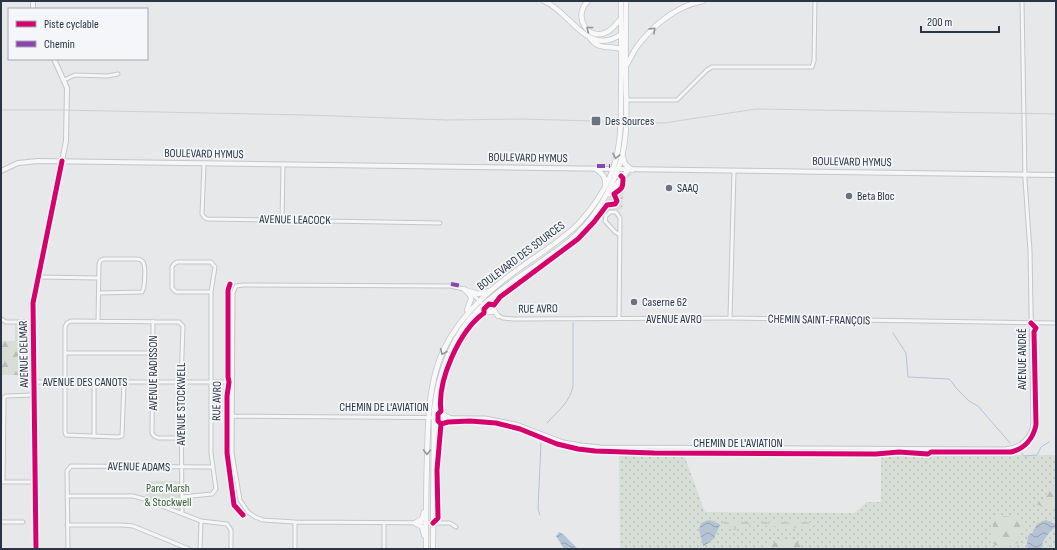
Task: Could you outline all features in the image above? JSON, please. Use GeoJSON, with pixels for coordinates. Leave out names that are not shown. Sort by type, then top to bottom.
{"type":"FeatureCollection","features":[{"type":"Feature","properties":{"kind":"main road"},"geometry":{"type":"LineString","coordinates":[[544,1],[558,9],[590,38],[598,41],[604,40],[624,32]]}},
{"type":"Feature","properties":{"kind":"main road"},"geometry":{"type":"LineString","coordinates":[[588,1],[582,9],[581,17],[585,27],[591,32],[600,34],[608,32],[621,19]]}},
{"type":"Feature","properties":{"kind":"main road"},"geometry":{"type":"LineString","coordinates":[[626,67],[639,44],[668,16],[683,6],[703,1]]}},
{"type":"Feature","properties":{"kind":"main road","name":"BOULEVARD DES SOURCES"},"geometry":{"type":"LineString","coordinates":[[426,549],[428,418],[432,386],[438,362],[451,335],[479,300],[570,232],[588,212],[615,170],[620,136],[622,50],[624,32],[621,19],[624,2]]}},
{"type":"Feature","properties":{"kind":"main road","name":"BOULEVARD DES SOURCES"},"geometry":{"type":"LineString","coordinates":[[433,549],[434,418],[440,379],[447,358],[460,333],[483,304],[575,236],[590,220],[603,202],[622,155],[626,130],[624,2]]}},
{"type":"Feature","properties":{"kind":"main road"},"geometry":{"type":"LineString","coordinates":[[590,38],[593,43],[599,46],[622,50]]}},
{"type":"Feature","properties":{"kind":"main road"},"geometry":{"type":"LineString","coordinates":[[603,202],[630,170],[624,162],[622,155]]}},
{"type":"Feature","properties":{"kind":"main road"},"geometry":{"type":"LineString","coordinates":[[596,169],[604,177],[605,186]]}},
{"type":"Feature","properties":{"kind":"main road"},"geometry":{"type":"LineString","coordinates":[[498,316],[492,308],[493,301],[514,281]]}},
{"type":"Feature","properties":{"kind":"main road"},"geometry":{"type":"LineString","coordinates":[[464,289],[478,294],[491,290]]}},
{"type":"Feature","properties":{"kind":"main road"},"geometry":{"type":"LineString","coordinates":[[464,289],[470,295],[471,300],[464,317]]}},
{"type":"Feature","properties":{"kind":"main road"},"geometry":{"type":"LineString","coordinates":[[472,317],[483,311],[492,312]]}},
{"type":"Feature","properties":{"kind":"main road"},"geometry":{"type":"LineString","coordinates":[[436,401],[439,413],[450,418]]}},
{"type":"Feature","properties":{"kind":"main road"},"geometry":{"type":"LineString","coordinates":[[434,438],[439,422],[442,419],[450,418]]}},
{"type":"Feature","properties":{"kind":"main road"},"geometry":{"type":"LineString","coordinates":[[426,502],[422,519],[415,523],[422,528],[426,541]]}},
{"type":"Feature","properties":{"kind":"street"},"geometry":{"type":"LineString","coordinates":[[626,100],[677,100],[707,70],[712,67],[812,67],[814,61],[815,1]]}},
{"type":"Feature","properties":{"kind":"street","name":"AVENUE ANDRÉ"},"geometry":{"type":"LineString","coordinates":[[1022,1],[1024,175],[1030,251],[1033,424],[1030,435]]}},
{"type":"Feature","properties":{"kind":"street","name":"AVENUE DELMAR"},"geometry":{"type":"LineString","coordinates":[[36,549],[33,303],[62,161],[66,134],[67,92],[64,80],[54,60]]}},
{"type":"Feature","properties":{"kind":"street"},"geometry":{"type":"LineString","coordinates":[[64,80],[75,75],[107,76],[118,74]]}},
{"type":"Feature","properties":{"kind":"street","name":"BOULEVARD HYMUS"},"geometry":{"type":"LineString","coordinates":[[1,171],[10,166],[26,162],[62,161],[615,170],[1056,175]]}},
{"type":"Feature","properties":{"kind":"street","name":"AVENUE LEACOCK"},"geometry":{"type":"LineString","coordinates":[[204,164],[202,214],[204,217],[213,219],[440,223]]}},
{"type":"Feature","properties":{"kind":"street"},"geometry":{"type":"LineString","coordinates":[[282,220],[283,165]]}},
{"type":"Feature","properties":{"kind":"street"},"geometry":{"type":"LineString","coordinates":[[730,318],[734,171]]}},
{"type":"Feature","properties":{"kind":"street"},"geometry":{"type":"LineString","coordinates":[[619,319],[620,235],[620,217],[616,212],[610,212],[606,216],[605,221],[615,232],[620,235]]}},
{"type":"Feature","properties":{"kind":"street"},"geometry":{"type":"LineString","coordinates":[[98,321],[98,278],[100,261],[103,259],[137,259],[141,260],[144,264],[144,288],[142,292],[99,292]]}},
{"type":"Feature","properties":{"kind":"street"},"geometry":{"type":"LineString","coordinates":[[182,497],[212,494],[216,489],[211,453],[211,292],[215,267],[211,262],[177,262],[174,264],[172,267],[172,288],[176,292],[211,292]]}},
{"type":"Feature","properties":{"kind":"street"},"geometry":{"type":"LineString","coordinates":[[38,277],[98,278]]}},
{"type":"Feature","properties":{"kind":"street","name":"RUE AVRO"},"geometry":{"type":"LineString","coordinates":[[384,523],[294,522],[263,520],[255,517],[243,506],[240,500],[232,453],[233,292],[236,286],[451,286],[464,289],[498,316],[514,319],[619,319]]}},
{"type":"Feature","properties":{"kind":"street","name":"AVENUE AVRO"},"geometry":{"type":"LineString","coordinates":[[619,319],[730,318]]}},
{"type":"Feature","properties":{"kind":"street","name":"CHEMIN SAINT-FRANÇOIS"},"geometry":{"type":"LineString","coordinates":[[730,318],[1056,323]]}},
{"type":"Feature","properties":{"kind":"street"},"geometry":{"type":"LineString","coordinates":[[1,319],[6,322],[33,322]]}},
{"type":"Feature","properties":{"kind":"street","name":"AVENUE RADISSON"},"geometry":{"type":"LineString","coordinates":[[66,353],[65,328],[66,323],[71,321],[153,321],[152,433],[158,438],[181,438]]}},
{"type":"Feature","properties":{"kind":"street","name":"AVENUE STOCKWELL"},"geometry":{"type":"LineString","coordinates":[[153,321],[179,322],[182,326],[182,514]]}},
{"type":"Feature","properties":{"kind":"street"},"geometry":{"type":"LineString","coordinates":[[124,382],[122,436],[66,436],[66,353],[153,353]]}},
{"type":"Feature","properties":{"kind":"street","name":"AVENUE DES CANOTS"},"geometry":{"type":"LineString","coordinates":[[34,382],[232,382]]}},
{"type":"Feature","properties":{"kind":"street"},"geometry":{"type":"LineString","coordinates":[[94,382],[94,437]]}},
{"type":"Feature","properties":{"kind":"street"},"geometry":{"type":"LineString","coordinates":[[34,395],[4,397],[2,482],[35,482]]}},
{"type":"Feature","properties":{"kind":"street","name":"CHEMIN DE L'AVIATION"},"geometry":{"type":"LineString","coordinates":[[232,416],[481,418],[503,421],[522,426],[560,441],[600,447],[1007,449],[1019,445],[1030,435]]}},
{"type":"Feature","properties":{"kind":"street","name":"AVENUE ADAMS"},"geometry":{"type":"LineString","coordinates":[[67,496],[67,471],[71,466],[213,467]]}},
{"type":"Feature","properties":{"kind":"street"},"geometry":{"type":"LineString","coordinates":[[68,549],[67,496],[133,496],[201,522],[227,524],[230,526],[231,530],[231,549]]}},
{"type":"Feature","properties":{"kind":"street"},"geometry":{"type":"LineString","coordinates":[[1,522],[23,522]]}},
{"type":"Feature","properties":{"kind":"street"},"geometry":{"type":"LineString","coordinates":[[200,549],[201,522]]}},
{"type":"Feature","properties":{"kind":"street"},"geometry":{"type":"LineString","coordinates":[[294,522],[295,549]]}},
{"type":"Feature","properties":{"kind":"street"},"geometry":{"type":"LineString","coordinates":[[384,549],[384,523],[450,523],[456,527]]}},
{"type":"Feature","properties":{"kind":"street"},"geometry":{"type":"LineString","coordinates":[[67,525],[133,526],[189,549]]}},
{"type":"Feature","properties":{"kind":"green space"},"geometry":{"type":"Polygon","coordinates":[[[632,174],[624,181],[622,209],[608,210],[601,220],[594,220],[622,179],[626,175],[632,174]]]}},
{"type":"Feature","properties":{"kind":"green space"},"geometry":{"type":"Polygon","coordinates":[[[15,324],[28,324],[30,327],[31,379],[20,379],[18,341],[15,341],[15,324]]]}},
{"type":"Feature","properties":{"kind":"green space"},"geometry":{"type":"Polygon","coordinates":[[[1,341],[17,341],[20,375],[1,375],[1,341]]]}},
{"type":"Feature","properties":{"kind":"green space"},"geometry":{"type":"Polygon","coordinates":[[[619,454],[684,455],[705,512],[854,513],[867,502],[881,502],[881,455],[1056,455],[1056,549],[620,549],[619,454]]]}},
{"type":"Feature","properties":{"kind":"green space","name":"Parc Marsh & Stockwell"},"geometry":{"type":"Polygon","coordinates":[[[149,481],[182,481],[182,514],[144,499],[149,481]]]}},
{"type":"Feature","properties":{"kind":"green space"},"geometry":{"type":"Polygon","coordinates":[[[1056,484],[1056,508],[1053,510],[1036,504],[1038,501],[1043,500],[1049,490],[1056,484]]]}},
{"type":"Feature","properties":{"kind":"green space"},"geometry":{"type":"Polygon","coordinates":[[[992,516],[1016,517],[1026,529],[1018,536],[1022,540],[1013,545],[1001,547],[988,540],[993,528],[992,516]]]}},
{"type":"Feature","properties":{"kind":"green space"},"geometry":{"type":"Polygon","coordinates":[[[806,521],[815,524],[813,526],[791,529],[751,525],[736,530],[729,529],[723,525],[724,522],[806,521]]]}},
{"type":"Feature","properties":{"kind":"green space"},"geometry":{"type":"Polygon","coordinates":[[[789,539],[800,543],[802,549],[754,549],[789,539]]]}},
{"type":"Feature","properties":{"kind":"water"},"geometry":{"type":"Polygon","coordinates":[[[709,520],[720,525],[712,540],[703,546],[699,529],[701,523],[709,520]]]}},
{"type":"Feature","properties":{"kind":"water"},"geometry":{"type":"Polygon","coordinates":[[[1046,520],[1055,524],[1055,527],[1044,540],[1041,549],[1028,549],[1028,536],[1033,532],[1037,524],[1046,520]]]}},
{"type":"Feature","properties":{"kind":"water"},"geometry":{"type":"Polygon","coordinates":[[[559,532],[578,549],[564,549],[556,536],[559,532]]]}},
{"type":"Feature","properties":{"kind":"waterway"},"geometry":{"type":"LineString","coordinates":[[547,423],[566,402],[573,386],[573,323]]}},
{"type":"Feature","properties":{"kind":"waterway"},"geometry":{"type":"LineString","coordinates":[[893,333],[906,353],[908,377],[949,379],[969,401],[978,406],[1010,443]]}},
{"type":"Feature","properties":{"kind":"waterway"},"geometry":{"type":"LineString","coordinates":[[1020,451],[1024,456],[1037,455],[1041,447],[1049,442]]}},
{"type":"Feature","properties":{"kind":"waterway"},"geometry":{"type":"LineString","coordinates":[[540,515],[538,509],[541,443]]}},
{"type":"Feature","properties":{"kind":"tram line"},"geometry":{"type":"LineString","coordinates":[[1,110],[306,115],[448,120],[522,119],[664,123],[756,109],[1056,114]]}},
{"type":"Feature","properties":{"kind":"marked path"},"geometry":{"type":"LineString","coordinates":[[597,166],[610,166]]}},
{"type":"Feature","properties":{"kind":"marked path"},"geometry":{"type":"LineString","coordinates":[[451,284],[462,286]]}},
{"type":"Feature","properties":{"kind":"cycle path"},"geometry":{"type":"LineString","coordinates":[[36,549],[33,303],[62,161]]}},
{"type":"Feature","properties":{"kind":"cycle path"},"geometry":{"type":"LineString","coordinates":[[441,424],[438,421],[438,414],[441,411],[441,399],[446,372],[458,344],[466,332],[484,313],[484,309],[489,304],[494,305],[500,297],[578,239],[607,205],[615,204],[617,201],[614,194],[623,184],[623,178],[621,176]]}},
{"type":"Feature","properties":{"kind":"cycle path"},"geometry":{"type":"LineString","coordinates":[[230,284],[228,290],[229,382],[227,396],[227,453],[234,505],[243,515]]}},
{"type":"Feature","properties":{"kind":"cycle path"},"geometry":{"type":"LineString","coordinates":[[441,424],[448,422],[470,421],[496,423],[520,429],[557,444],[595,451],[654,453],[876,454],[899,452],[928,454],[931,452],[1011,452],[1016,451],[1027,443],[1033,435],[1036,425],[1034,332],[1036,328],[1031,323]]}},
{"type":"Feature","properties":{"kind":"cycle path"},"geometry":{"type":"LineString","coordinates":[[433,523],[438,518],[437,470],[441,424]]}},
{"type":"Feature","properties":{"kind":"place","name":"Des Sources"},"geometry":{"type":"Point","coordinates":[596,121]}},
{"type":"Feature","properties":{"kind":"place","name":"SAAQ"},"geometry":{"type":"Point","coordinates":[669,188]}},
{"type":"Feature","properties":{"kind":"place","name":"Beta Bloc"},"geometry":{"type":"Point","coordinates":[849,196]}},
{"type":"Feature","properties":{"kind":"place","name":"Caserne 62"},"geometry":{"type":"Point","coordinates":[634,302]}}]}
